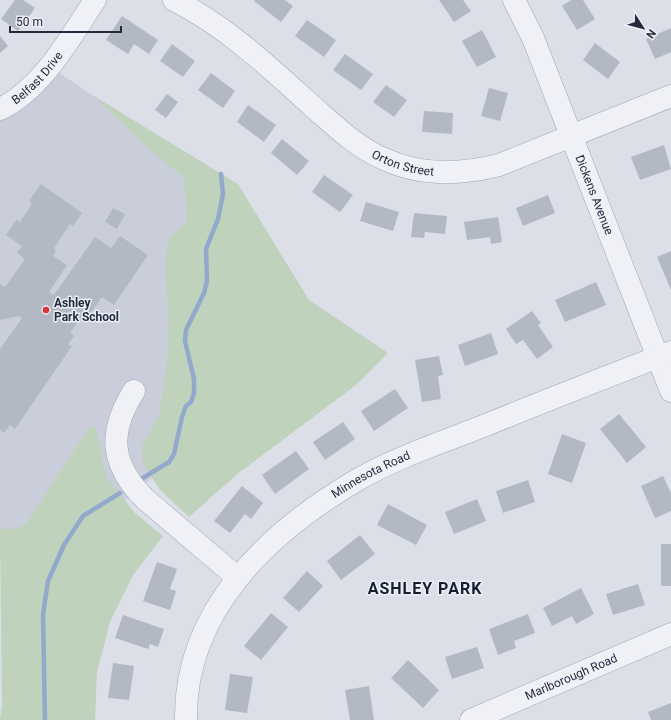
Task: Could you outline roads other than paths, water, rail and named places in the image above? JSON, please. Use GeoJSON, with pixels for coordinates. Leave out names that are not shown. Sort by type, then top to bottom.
{"type":"FeatureCollection","features":[{"type":"Feature","properties":{"kind":"street","name":"Belfast Drive"},"geometry":{"type":"LineString","coordinates":[[0,109],[18,99],[35,84],[66,44],[95,0]]}},
{"type":"Feature","properties":{"kind":"street","name":"Orton Street"},"geometry":{"type":"LineString","coordinates":[[174,0],[216,24],[244,45],[352,141],[372,154],[398,165],[431,172],[475,172],[506,163],[671,96]]}},
{"type":"Feature","properties":{"kind":"street","name":"Dickens Avenue"},"geometry":{"type":"LineString","coordinates":[[514,0],[533,38],[571,136],[664,354],[671,391]]}},
{"type":"Feature","properties":{"kind":"street","name":"Minnesota Road"},"geometry":{"type":"LineString","coordinates":[[186,720],[187,691],[194,657],[205,628],[220,601],[238,578],[267,546],[291,525],[324,501],[358,480],[421,451],[664,354]]}},
{"type":"Feature","properties":{"kind":"street"},"geometry":{"type":"LineString","coordinates":[[134,391],[125,404],[118,430],[117,455],[121,468],[136,490],[145,499],[238,578]]}},
{"type":"Feature","properties":{"kind":"street","name":"Marlborough Road"},"geometry":{"type":"LineString","coordinates":[[471,720],[671,634]]}},
{"type":"Feature","properties":{"kind":"waterway"},"geometry":{"type":"LineString","coordinates":[[138,481],[169,462],[174,454],[182,417],[186,406],[191,402],[194,393],[194,379],[185,341],[186,330],[204,293],[207,281],[206,249],[218,219],[223,194],[221,174]]}},
{"type":"Feature","properties":{"kind":"waterway"},"geometry":{"type":"LineString","coordinates":[[45,720],[43,615],[48,581],[64,545],[83,516],[120,493]]}},
{"type":"Feature","properties":{"kind":"place","name":"Ashley Park School"},"geometry":{"type":"Point","coordinates":[46,310]}},
{"type":"Feature","properties":{"kind":"district","name":"ASHLEY PARK"},"geometry":{"type":"Point","coordinates":[425,588]}}]}
